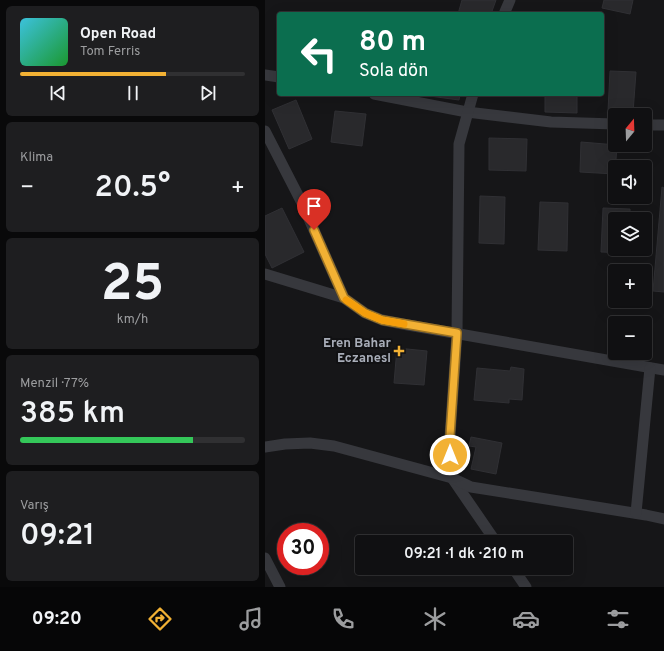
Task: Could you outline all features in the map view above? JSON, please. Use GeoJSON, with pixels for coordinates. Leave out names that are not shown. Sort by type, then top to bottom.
{"type":"FeatureCollection","features":[{"type":"Feature","properties":{"kind":"street"},"geometry":{"type":"LineString","coordinates":[[505,12],[510,0]]}},
{"type":"Feature","properties":{"kind":"street"},"geometry":{"type":"LineString","coordinates":[[265,75],[277,77]]}},
{"type":"Feature","properties":{"kind":"street"},"geometry":{"type":"LineString","coordinates":[[384,96],[467,112],[551,122],[608,124]]}},
{"type":"Feature","properties":{"kind":"street"},"geometry":{"type":"LineString","coordinates":[[472,96],[459,144],[457,333],[450,436],[452,478],[491,535]]}},
{"type":"Feature","properties":{"kind":"street"},"geometry":{"type":"LineString","coordinates":[[652,125],[664,125]]}},
{"type":"Feature","properties":{"kind":"street"},"geometry":{"type":"LineString","coordinates":[[265,130],[302,203],[344,298]]}},
{"type":"Feature","properties":{"kind":"street"},"geometry":{"type":"LineString","coordinates":[[265,274],[344,298],[365,313],[382,320],[664,370]]}},
{"type":"Feature","properties":{"kind":"street"},"geometry":{"type":"LineString","coordinates":[[636,514],[650,368]]}},
{"type":"Feature","properties":{"kind":"street"},"geometry":{"type":"LineString","coordinates":[[265,447],[285,444],[310,443],[335,446],[452,478],[471,487],[664,519]]}},
{"type":"Feature","properties":{"kind":"street"},"geometry":{"type":"LineString","coordinates":[[265,558],[280,587]]}},
{"type":"Feature","properties":{"kind":"street"},"geometry":{"type":"LineString","coordinates":[[518,575],[527,587]]}},
{"type":"Feature","properties":{"kind":"building"},"geometry":{"type":"Polygon","coordinates":[[[462,0],[496,0],[492,12],[459,12],[462,0]]]}},
{"type":"Feature","properties":{"kind":"building"},"geometry":{"type":"Polygon","coordinates":[[[604,0],[633,0],[630,14],[602,8],[604,0]]]}},
{"type":"Feature","properties":{"kind":"building"},"geometry":{"type":"Polygon","coordinates":[[[610,71],[636,72],[633,108],[608,108],[610,71]]]}},
{"type":"Feature","properties":{"kind":"building"},"geometry":{"type":"Polygon","coordinates":[[[429,96],[460,96],[459,100],[429,96]]]}},
{"type":"Feature","properties":{"kind":"building"},"geometry":{"type":"Polygon","coordinates":[[[545,96],[577,96],[577,113],[545,112],[545,96]]]}},
{"type":"Feature","properties":{"kind":"building"},"geometry":{"type":"Polygon","coordinates":[[[296,100],[312,139],[289,149],[272,110],[296,100]]]}},
{"type":"Feature","properties":{"kind":"building"},"geometry":{"type":"Polygon","coordinates":[[[335,111],[366,114],[362,146],[331,142],[335,111]]]}},
{"type":"Feature","properties":{"kind":"building"},"geometry":{"type":"Polygon","coordinates":[[[489,138],[527,139],[526,171],[489,170],[489,138]]]}},
{"type":"Feature","properties":{"kind":"building"},"geometry":{"type":"Polygon","coordinates":[[[581,142],[608,144],[608,152],[617,152],[616,160],[608,160],[608,174],[580,172],[581,142]]]}},
{"type":"Feature","properties":{"kind":"building"},"geometry":{"type":"Polygon","coordinates":[[[662,187],[664,188],[664,292],[653,291],[662,187]]]}},
{"type":"Feature","properties":{"kind":"building"},"geometry":{"type":"Polygon","coordinates":[[[480,196],[505,197],[504,244],[479,243],[480,196]]]}},
{"type":"Feature","properties":{"kind":"building"},"geometry":{"type":"Polygon","coordinates":[[[540,202],[568,203],[567,251],[538,250],[540,202]]]}},
{"type":"Feature","properties":{"kind":"building"},"geometry":{"type":"Polygon","coordinates":[[[282,208],[304,252],[272,268],[265,254],[265,216],[282,208]]]}},
{"type":"Feature","properties":{"kind":"building"},"geometry":{"type":"Polygon","coordinates":[[[603,208],[630,209],[630,212],[608,212],[608,252],[601,252],[603,208]]]}},
{"type":"Feature","properties":{"kind":"building"},"geometry":{"type":"Polygon","coordinates":[[[397,348],[427,351],[424,385],[394,383],[397,348]]]}},
{"type":"Feature","properties":{"kind":"building"},"geometry":{"type":"Polygon","coordinates":[[[511,367],[524,369],[522,400],[509,399],[509,403],[474,400],[477,368],[510,371],[511,367]]]}},
{"type":"Feature","properties":{"kind":"building"},"geometry":{"type":"Polygon","coordinates":[[[471,437],[502,443],[496,474],[471,469],[476,447],[469,446],[471,437]]]}},
{"type":"Feature","properties":{"kind":"slow traffic"},"geometry":{"type":"LineString","coordinates":[[346,300],[365,313],[382,320],[404,324]]}},
{"type":"Feature","properties":{"kind":"place","name":"Eren Bahar Eczanesi"},"geometry":{"type":"Point","coordinates":[399,351]}},
{"type":"Feature","properties":{"kind":"route"},"geometry":{"type":"LineString","coordinates":[[314,230],[344,298],[365,313],[382,320],[457,333],[450,455]]}}]}
